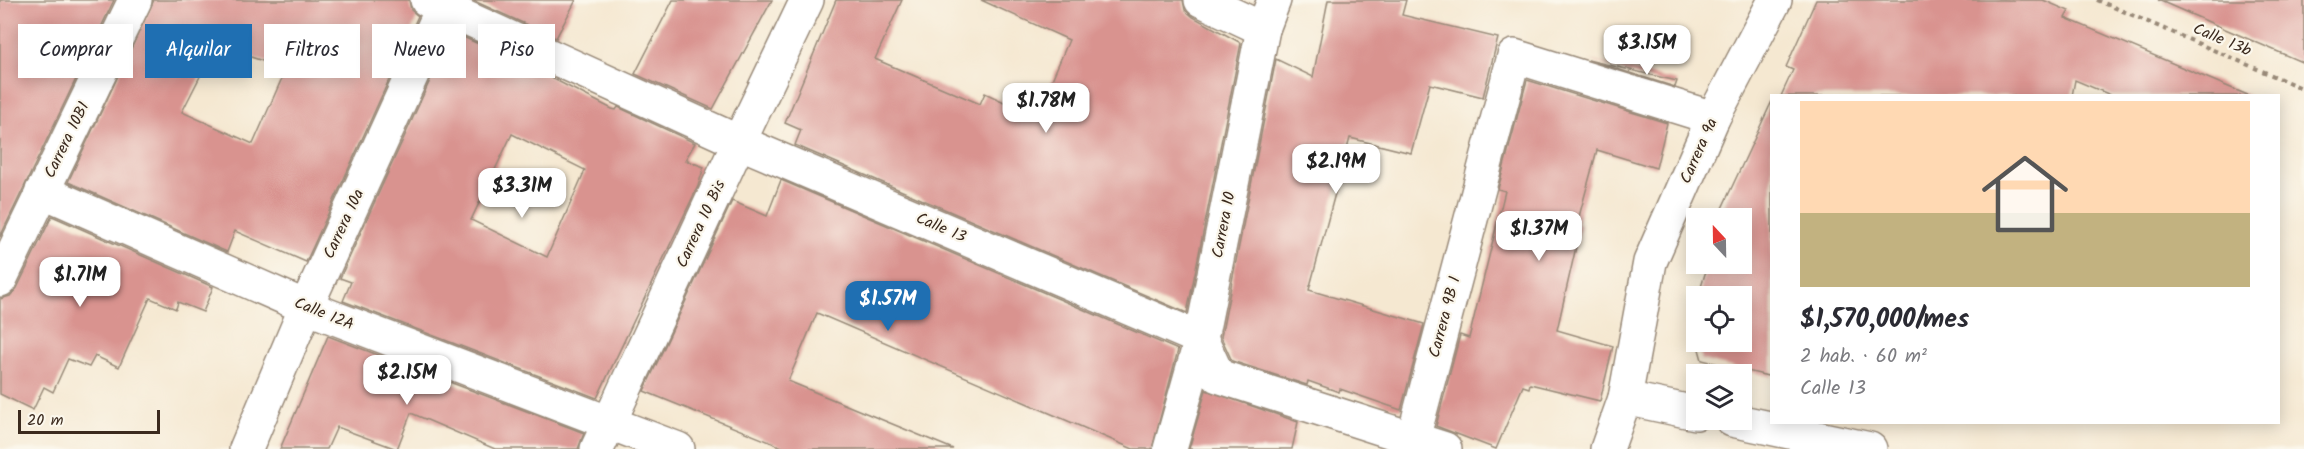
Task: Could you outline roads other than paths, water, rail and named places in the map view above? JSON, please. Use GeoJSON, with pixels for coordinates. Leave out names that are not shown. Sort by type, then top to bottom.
{"type":"FeatureCollection","features":[{"type":"Feature","properties":{"kind":"street","name":"Carrera 10B1"},"geometry":{"type":"LineString","coordinates":[[0,280],[135,0]]}},
{"type":"Feature","properties":{"kind":"street","name":"Carrera 10 Bis"},"geometry":{"type":"LineString","coordinates":[[603,436],[807,0]]}},
{"type":"Feature","properties":{"kind":"street"},"geometry":{"type":"LineString","coordinates":[[1201,0],[1268,14]]}},
{"type":"Feature","properties":{"kind":"street","name":"Carrera 9a"},"geometry":{"type":"LineString","coordinates":[[1607,449],[1625,398],[1650,261],[1713,118],[1775,0]]}},
{"type":"Feature","properties":{"kind":"street","name":"Calle 13"},"geometry":{"type":"LineString","coordinates":[[439,3],[739,142],[1202,339]]}},
{"type":"Feature","properties":{"kind":"street","name":"Carrera 10a"},"geometry":{"type":"LineString","coordinates":[[246,449],[439,3]]}},
{"type":"Feature","properties":{"kind":"street","name":"Carrera 10"},"geometry":{"type":"LineString","coordinates":[[1170,449],[1202,339],[1268,14]]}},
{"type":"Feature","properties":{"kind":"street","name":"Carrera 9B 1"},"geometry":{"type":"LineString","coordinates":[[1413,439],[1514,56],[1713,118]]}},
{"type":"Feature","properties":{"kind":"street","name":"Calle 12A"},"geometry":{"type":"LineString","coordinates":[[42,191],[603,436],[678,449]]}},
{"type":"Feature","properties":{"kind":"street"},"geometry":{"type":"LineString","coordinates":[[1202,339],[1218,376],[1445,449]]}},
{"type":"Feature","properties":{"kind":"street"},"geometry":{"type":"LineString","coordinates":[[1625,398],[1686,411]]}},
{"type":"Feature","properties":{"kind":"street"},"geometry":{"type":"LineString","coordinates":[[1752,426],[1817,444],[1870,449]]}}]}
